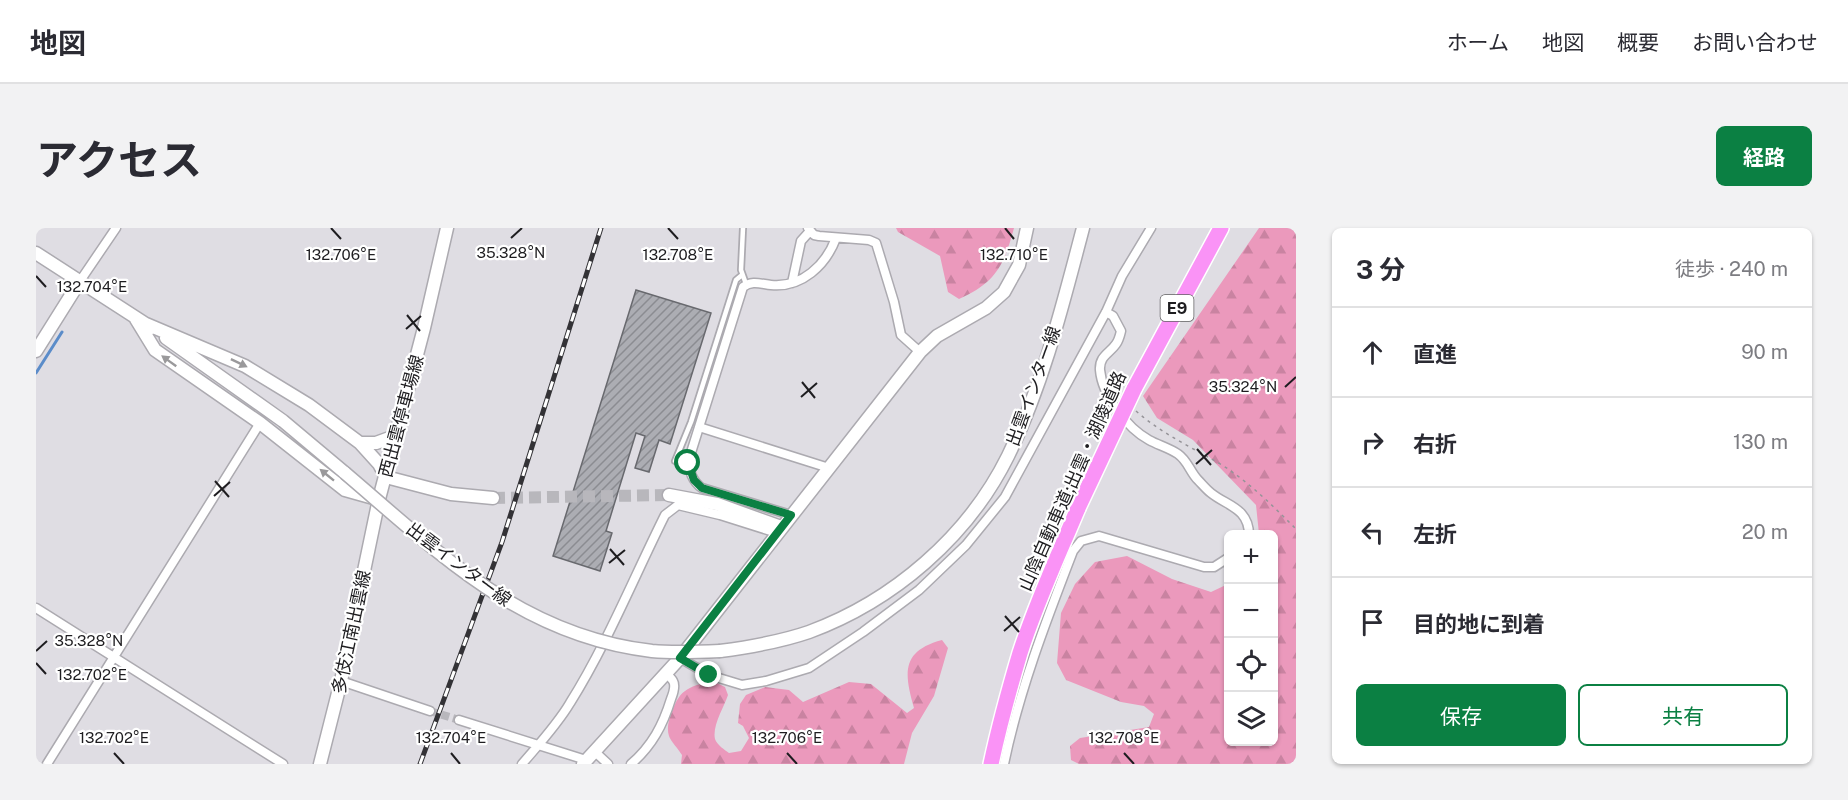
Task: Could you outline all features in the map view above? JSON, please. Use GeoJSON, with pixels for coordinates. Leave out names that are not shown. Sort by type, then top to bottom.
{"type":"FeatureCollection","features":[{"type":"Feature","properties":{"kind":"highway","name":"山陰自動車道;出雲・湖陵道路"},"geometry":{"type":"LineString","coordinates":[[990,764],[1021,651],[1043,590],[1078,508],[1134,389],[1221,228]]}},
{"type":"Feature","properties":{"kind":"main road","name":"西出雲停車場線"},"geometry":{"type":"LineString","coordinates":[[379,499],[424,328],[447,228]]}},
{"type":"Feature","properties":{"kind":"main road"},"geometry":{"type":"LineString","coordinates":[[588,758],[680,658],[920,352],[937,336],[986,308],[1004,292],[1019,266],[1027,228]]}},
{"type":"Feature","properties":{"kind":"main road","name":"出雲インター線"},"geometry":{"type":"LineString","coordinates":[[36,253],[146,324],[283,421],[464,573],[505,601],[544,621],[601,641],[651,651],[720,651],[763,645],[807,633],[846,616],[910,575],[929,560],[957,530],[997,476],[1019,432],[1049,348],[1083,228]]}},
{"type":"Feature","properties":{"kind":"main road"},"geometry":{"type":"LineString","coordinates":[[36,351],[80,281]]}},
{"type":"Feature","properties":{"kind":"main road"},"geometry":{"type":"LineString","coordinates":[[134,316],[155,350],[260,423],[345,490],[379,499]]}},
{"type":"Feature","properties":{"kind":"main road"},"geometry":{"type":"LineString","coordinates":[[146,324],[245,366],[309,405],[360,443],[379,464],[386,477],[452,494],[494,498]]}},
{"type":"Feature","properties":{"kind":"main road"},"geometry":{"type":"LineString","coordinates":[[360,443],[376,444],[395,436]]}},
{"type":"Feature","properties":{"kind":"main road"},"geometry":{"type":"LineString","coordinates":[[669,495],[717,504],[779,530]]}},
{"type":"Feature","properties":{"kind":"main road","name":"多伎江南出雲線"},"geometry":{"type":"LineString","coordinates":[[320,764],[341,681],[379,499]]}},
{"type":"Feature","properties":{"kind":"street"},"geometry":{"type":"LineString","coordinates":[[80,281],[116,228]]}},
{"type":"Feature","properties":{"kind":"street"},"geometry":{"type":"LineString","coordinates":[[680,658],[709,675],[742,685],[809,668],[863,632],[918,590],[966,545],[1005,497],[1106,312],[1122,276],[1151,228]]}},
{"type":"Feature","properties":{"kind":"street"},"geometry":{"type":"LineString","coordinates":[[792,283],[801,241],[809,230],[819,236],[869,240],[876,243],[894,302],[901,335],[920,352]]}},
{"type":"Feature","properties":{"kind":"street"},"geometry":{"type":"LineString","coordinates":[[791,515],[699,486],[694,480],[688,463],[741,290],[746,284],[774,286],[803,279],[819,267],[829,254],[836,237]]}},
{"type":"Feature","properties":{"kind":"street"},"geometry":{"type":"LineString","coordinates":[[1106,312],[1113,316],[1121,331],[1116,346],[1103,357],[1100,363],[1103,380],[1115,407],[1124,420],[1147,439],[1179,455],[1189,465],[1194,476],[1210,492],[1234,506],[1247,521],[1248,530]]}},
{"type":"Feature","properties":{"kind":"street"},"geometry":{"type":"LineString","coordinates":[[46,764],[260,423]]}},
{"type":"Feature","properties":{"kind":"street"},"geometry":{"type":"LineString","coordinates":[[699,427],[829,468]]}},
{"type":"Feature","properties":{"kind":"street"},"geometry":{"type":"LineString","coordinates":[[522,764],[570,703],[594,660],[665,515],[678,505],[779,530]]}},
{"type":"Feature","properties":{"kind":"street"},"geometry":{"type":"LineString","coordinates":[[1004,764],[1036,650],[1074,551],[1082,541],[1098,536],[1204,567],[1214,567],[1224,561]]}},
{"type":"Feature","properties":{"kind":"street"},"geometry":{"type":"LineString","coordinates":[[36,608],[283,764]]}},
{"type":"Feature","properties":{"kind":"street"},"geometry":{"type":"LineString","coordinates":[[631,764],[646,750],[664,721],[674,689],[672,680],[666,674]]}},
{"type":"Feature","properties":{"kind":"street"},"geometry":{"type":"LineString","coordinates":[[341,681],[430,711]]}},
{"type":"Feature","properties":{"kind":"street"},"geometry":{"type":"LineString","coordinates":[[459,720],[608,764]]}},
{"type":"Feature","properties":{"kind":"lane"},"geometry":{"type":"LineString","coordinates":[[743,228],[742,275],[746,284]]}},
{"type":"Feature","properties":{"kind":"lane"},"geometry":{"type":"LineString","coordinates":[[675,461],[691,422],[736,280],[742,275]]}},
{"type":"Feature","properties":{"kind":"path"},"geometry":{"type":"LineString","coordinates":[[1129,404],[1155,427],[1224,466],[1254,488],[1296,529]]}},
{"type":"Feature","properties":{"kind":"green space"},"geometry":{"type":"Polygon","coordinates":[[[896,228],[1014,228],[1002,263],[990,280],[959,299],[948,292],[940,256],[898,232],[896,228]]]}},
{"type":"Feature","properties":{"kind":"green space"},"geometry":{"type":"Polygon","coordinates":[[[1259,228],[1296,228],[1296,764],[1079,764],[1071,760],[1070,746],[1080,738],[1149,727],[1154,714],[1144,706],[1121,702],[1066,680],[1057,663],[1061,613],[1075,584],[1095,562],[1127,556],[1172,579],[1211,592],[1224,586],[1224,746],[1278,746],[1278,530],[1259,530],[1256,505],[1193,440],[1157,418],[1143,396],[1259,228]]]}},
{"type":"Feature","properties":{"kind":"green space"},"geometry":{"type":"Polygon","coordinates":[[[942,640],[948,648],[934,696],[912,733],[904,764],[681,764],[682,755],[669,736],[669,719],[680,695],[696,685],[713,681],[725,687],[728,695],[717,723],[715,739],[729,753],[741,751],[749,738],[743,726],[738,723],[740,704],[746,695],[765,687],[789,690],[803,702],[849,682],[871,684],[907,713],[914,708],[908,684],[912,657],[919,650],[942,640]]]}},
{"type":"Feature","properties":{"kind":"building"},"geometry":{"type":"Polygon","coordinates":[[[636,290],[711,313],[670,444],[659,440],[649,472],[635,468],[645,436],[636,433],[606,531],[612,533],[600,571],[553,556],[636,290]]]}},
{"type":"Feature","properties":{"kind":"waterway"},"geometry":{"type":"LineString","coordinates":[[36,373],[62,332]]}},
{"type":"Feature","properties":{"kind":"tunnel"},"geometry":{"type":"LineString","coordinates":[[493,498],[669,495]]}},
{"type":"Feature","properties":{"kind":"tunnel"},"geometry":{"type":"LineString","coordinates":[[430,711],[459,720]]}},
{"type":"Feature","properties":{"kind":"railway"},"geometry":{"type":"LineString","coordinates":[[420,764],[502,542],[601,228]]}},
{"type":"Feature","properties":{"kind":"route"},"geometry":{"type":"LineString","coordinates":[[688,463],[694,480],[702,488],[791,515],[680,658],[709,675]]}}]}
